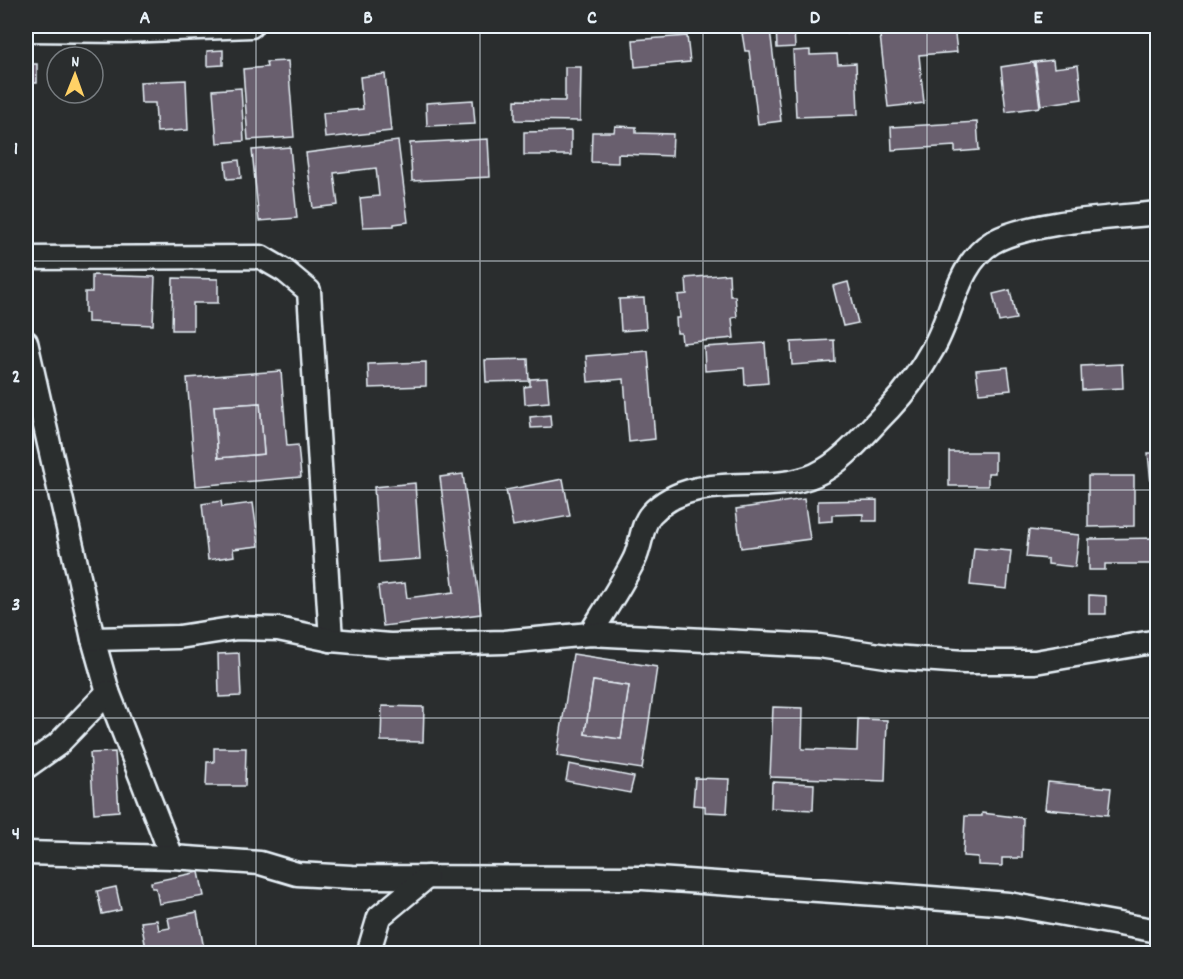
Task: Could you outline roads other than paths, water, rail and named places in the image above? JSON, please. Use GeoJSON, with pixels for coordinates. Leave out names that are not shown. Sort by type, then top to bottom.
{"type":"FeatureCollection","features":[{"type":"Feature","properties":{"kind":"street"},"geometry":{"type":"LineString","coordinates":[[26,30],[251,26]]}},
{"type":"Feature","properties":{"kind":"street"},"geometry":{"type":"LineString","coordinates":[[590,634],[635,559],[650,515],[672,499],[701,487],[793,480],[814,475],[835,464],[894,404],[933,350],[967,270],[979,251],[996,241],[1034,228],[1158,213]]}},
{"type":"Feature","properties":{"kind":"street"},"geometry":{"type":"LineString","coordinates":[[26,258],[261,256],[285,271],[309,291],[331,640]]}},
{"type":"Feature","properties":{"kind":"street"},"geometry":{"type":"LineString","coordinates":[[26,342],[93,639],[108,692],[172,857]]}},
{"type":"Feature","properties":{"kind":"street"},"geometry":{"type":"LineString","coordinates":[[93,639],[179,637],[237,627],[278,629],[331,640],[390,645],[504,642],[590,634],[819,646],[893,657],[964,662],[1035,662],[1158,641]]}},
{"type":"Feature","properties":{"kind":"street"},"geometry":{"type":"LineString","coordinates":[[26,767],[57,745],[108,692]]}},
{"type":"Feature","properties":{"kind":"street"},"geometry":{"type":"LineString","coordinates":[[26,853],[172,857],[260,863],[297,874],[643,878],[891,895],[1009,904],[1158,931]]}},
{"type":"Feature","properties":{"kind":"street"},"geometry":{"type":"LineString","coordinates":[[368,954],[379,918],[427,877]]}}]}
